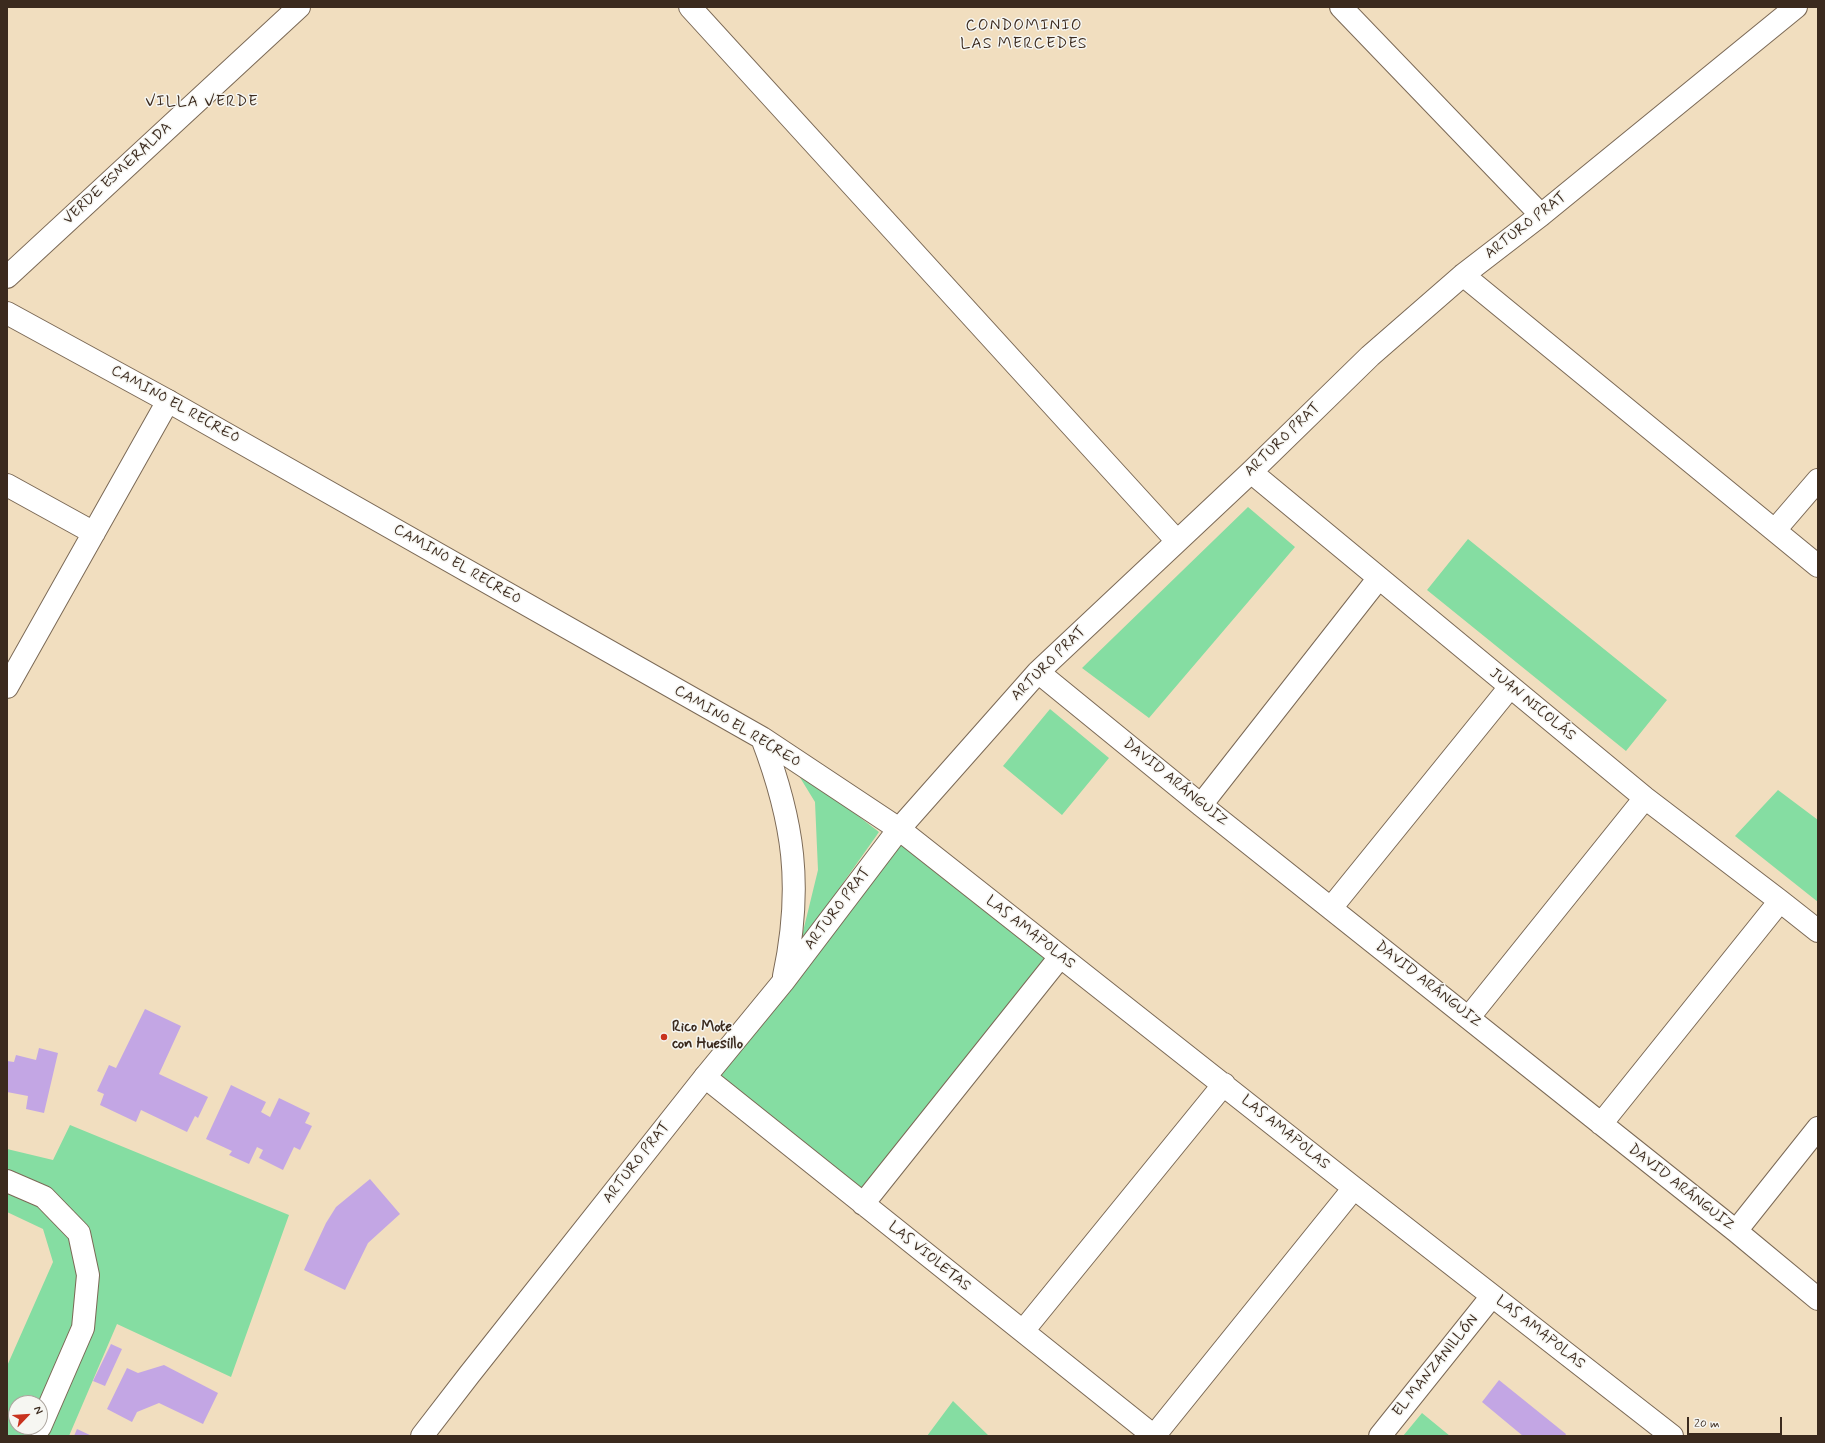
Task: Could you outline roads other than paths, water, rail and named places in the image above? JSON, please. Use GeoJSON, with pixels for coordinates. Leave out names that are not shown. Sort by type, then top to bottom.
{"type":"FeatureCollection","features":[{"type":"Feature","properties":{"kind":"street","name":"VERDE ESMERALDA"},"geometry":{"type":"LineString","coordinates":[[7,277],[299,7]]}},
{"type":"Feature","properties":{"kind":"street"},"geometry":{"type":"LineString","coordinates":[[690,7],[1177,541]]}},
{"type":"Feature","properties":{"kind":"street"},"geometry":{"type":"LineString","coordinates":[[1341,7],[1541,215]]}},
{"type":"Feature","properties":{"kind":"street","name":"ARTURO PRAT"},"geometry":{"type":"LineString","coordinates":[[422,1436],[704,1077],[783,982],[899,829],[1038,672],[1251,472],[1370,356],[1463,275],[1541,215],[1796,7]]}},
{"type":"Feature","properties":{"kind":"street"},"geometry":{"type":"LineString","coordinates":[[1463,275],[1818,566]]}},
{"type":"Feature","properties":{"kind":"street","name":"CAMINO EL RECREO"},"geometry":{"type":"LineString","coordinates":[[7,313],[168,401],[762,738],[899,829]]}},
{"type":"Feature","properties":{"kind":"street"},"geometry":{"type":"LineString","coordinates":[[7,687],[168,401]]}},
{"type":"Feature","properties":{"kind":"street","name":"JUAN NICOLÁS"},"geometry":{"type":"LineString","coordinates":[[1251,472],[1378,579],[1646,798],[1780,900],[1818,931]]}},
{"type":"Feature","properties":{"kind":"street"},"geometry":{"type":"LineString","coordinates":[[1775,530],[1818,480]]}},
{"type":"Feature","properties":{"kind":"street"},"geometry":{"type":"LineString","coordinates":[[7,485],[94,534]]}},
{"type":"Feature","properties":{"kind":"street"},"geometry":{"type":"LineString","coordinates":[[1201,804],[1378,579]]}},
{"type":"Feature","properties":{"kind":"street","name":"DAVID ARÁNGUIZ"},"geometry":{"type":"LineString","coordinates":[[1038,672],[1736,1231],[1818,1300]]}},
{"type":"Feature","properties":{"kind":"street"},"geometry":{"type":"LineString","coordinates":[[1331,908],[1510,687]]}},
{"type":"Feature","properties":{"kind":"street"},"geometry":{"type":"LineString","coordinates":[[762,738],[776,774],[786,812],[792,850],[794,883],[793,916],[790,949],[783,982]]}},
{"type":"Feature","properties":{"kind":"street"},"geometry":{"type":"LineString","coordinates":[[1468,1017],[1646,798]]}},
{"type":"Feature","properties":{"kind":"street","name":"LAS AMAPOLAS"},"geometry":{"type":"LineString","coordinates":[[899,829],[1354,1188],[1672,1436]]}},
{"type":"Feature","properties":{"kind":"street"},"geometry":{"type":"LineString","coordinates":[[1601,1124],[1780,900]]}},
{"type":"Feature","properties":{"kind":"street"},"geometry":{"type":"LineString","coordinates":[[863,1204],[1060,957]]}},
{"type":"Feature","properties":{"kind":"street","name":"LAS VIOLETAS"},"geometry":{"type":"LineString","coordinates":[[704,1077],[1154,1436]]}},
{"type":"Feature","properties":{"kind":"street"},"geometry":{"type":"LineString","coordinates":[[1023,1331],[1224,1084]]}},
{"type":"Feature","properties":{"kind":"street"},"geometry":{"type":"LineString","coordinates":[[1736,1231],[1818,1128]]}},
{"type":"Feature","properties":{"kind":"street"},"geometry":{"type":"LineString","coordinates":[[7,1181],[44,1197],[79,1232],[88,1275],[83,1328],[48,1409]]}},
{"type":"Feature","properties":{"kind":"street"},"geometry":{"type":"LineString","coordinates":[[1154,1436],[1354,1188]]}},
{"type":"Feature","properties":{"kind":"street","name":"EL MANZANILLÓN"},"geometry":{"type":"LineString","coordinates":[[1380,1436],[1492,1296]]}},
{"type":"Feature","properties":{"kind":"place","name":"Rico Mote con Huesillo"},"geometry":{"type":"Point","coordinates":[664,1037]}},
{"type":"Feature","properties":{"kind":"district","name":"CONDOMINIO LAS MERCEDES"},"geometry":{"type":"Point","coordinates":[1024,36]}},
{"type":"Feature","properties":{"kind":"district","name":"VILLA VERDE"},"geometry":{"type":"Point","coordinates":[202,103]}}]}
